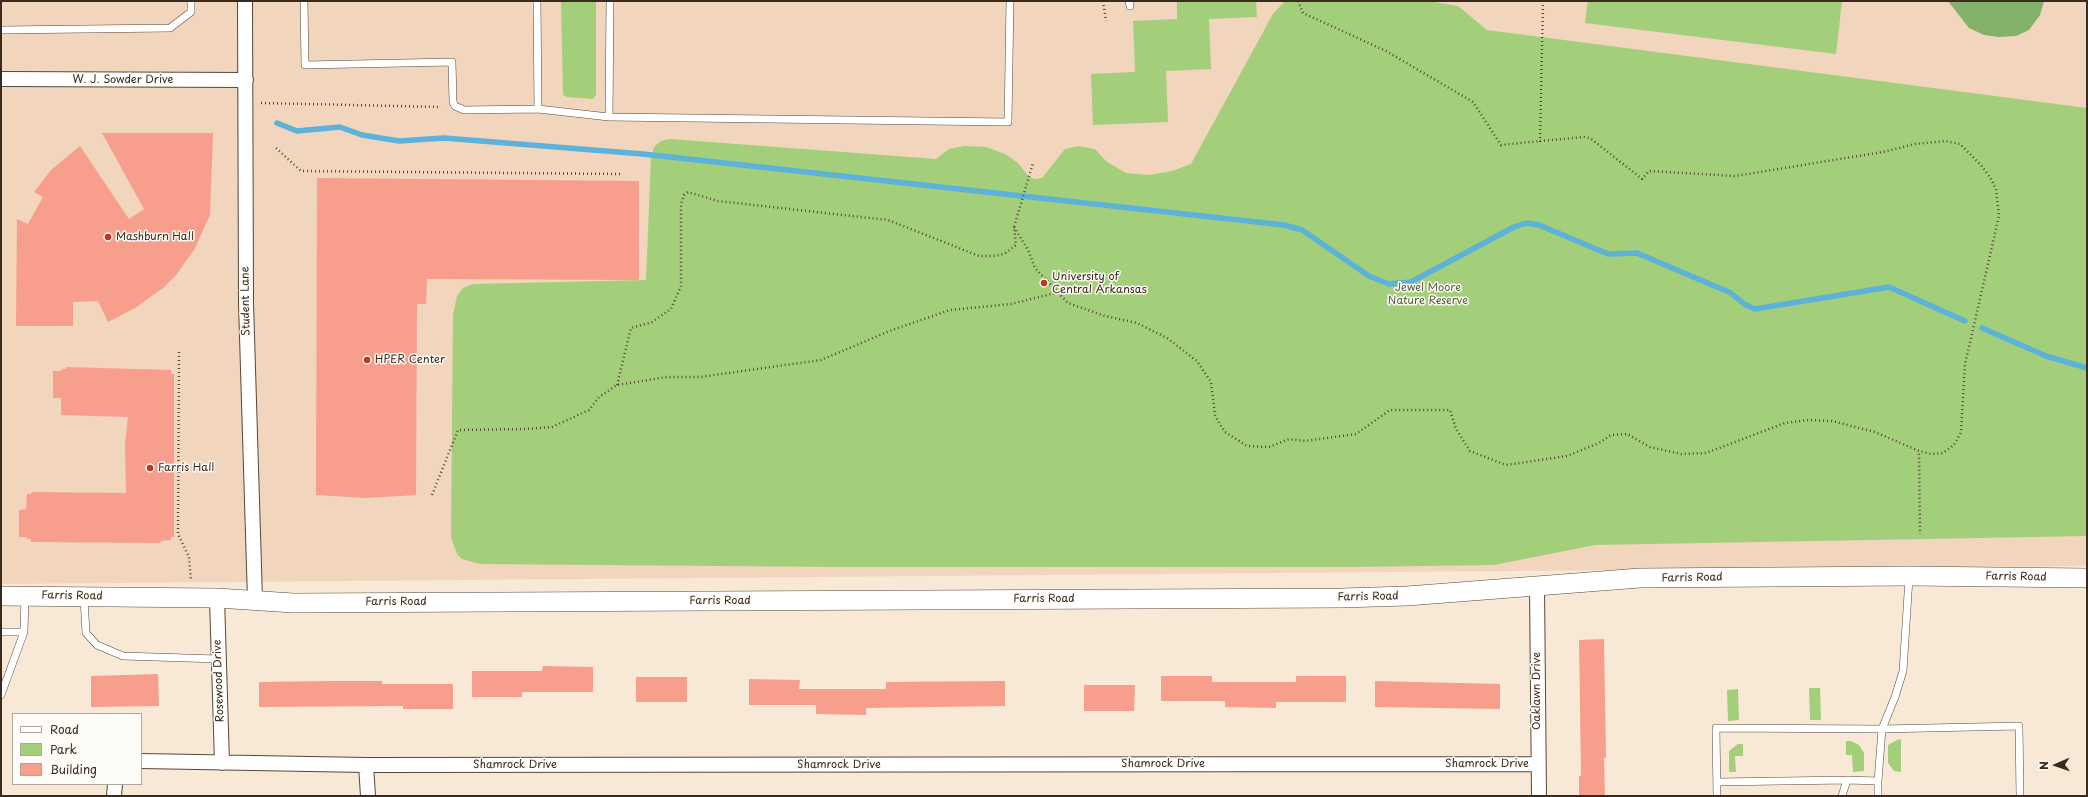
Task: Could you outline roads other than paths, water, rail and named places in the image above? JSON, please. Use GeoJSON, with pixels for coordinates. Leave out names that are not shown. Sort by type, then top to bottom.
{"type":"FeatureCollection","features":[{"type":"Feature","properties":{"kind":"street","name":"Student Lane"},"geometry":{"type":"LineString","coordinates":[[245,1],[246,303],[255,600]]}},
{"type":"Feature","properties":{"kind":"street","name":"W. J. Sowder Drive"},"geometry":{"type":"LineString","coordinates":[[1,79],[246,80]]}},
{"type":"Feature","properties":{"kind":"street","name":"Farris Road"},"geometry":{"type":"LineString","coordinates":[[1,596],[217,598],[300,602],[1334,598],[1407,596],[1640,578],[1909,576],[2087,578]]}},
{"type":"Feature","properties":{"kind":"street","name":"Oaklawn Drive"},"geometry":{"type":"LineString","coordinates":[[1537,586],[1538,796]]}},
{"type":"Feature","properties":{"kind":"street","name":"Rosewood Drive"},"geometry":{"type":"LineString","coordinates":[[217,598],[222,763]]}},
{"type":"Feature","properties":{"kind":"street","name":"Shamrock Drive"},"geometry":{"type":"LineString","coordinates":[[142,762],[366,765],[1538,764]]}},
{"type":"Feature","properties":{"kind":"street"},"geometry":{"type":"LineString","coordinates":[[366,765],[368,796]]}},
{"type":"Feature","properties":{"kind":"street"},"geometry":{"type":"LineString","coordinates":[[114,796],[115,785]]}},
{"type":"Feature","properties":{"kind":"lane"},"geometry":{"type":"LineString","coordinates":[[1,30],[170,28],[191,12],[191,1]]}},
{"type":"Feature","properties":{"kind":"lane"},"geometry":{"type":"LineString","coordinates":[[304,1],[305,65],[452,62],[453,102],[459,108],[464,110],[538,109],[609,117],[1008,122],[1010,1]]}},
{"type":"Feature","properties":{"kind":"lane"},"geometry":{"type":"LineString","coordinates":[[537,1],[538,109]]}},
{"type":"Feature","properties":{"kind":"lane"},"geometry":{"type":"LineString","coordinates":[[609,117],[610,1]]}},
{"type":"Feature","properties":{"kind":"lane"},"geometry":{"type":"LineString","coordinates":[[1878,796],[1882,729],[1895,697],[1903,671],[1909,576]]}},
{"type":"Feature","properties":{"kind":"lane"},"geometry":{"type":"LineString","coordinates":[[1,695],[24,632],[25,596]]}},
{"type":"Feature","properties":{"kind":"lane"},"geometry":{"type":"LineString","coordinates":[[84,596],[86,633],[97,645],[123,656],[218,659]]}},
{"type":"Feature","properties":{"kind":"lane"},"geometry":{"type":"LineString","coordinates":[[1,632],[24,632]]}},
{"type":"Feature","properties":{"kind":"lane"},"geometry":{"type":"LineString","coordinates":[[1717,796],[1716,728],[1882,729],[2019,726],[2020,796]]}},
{"type":"Feature","properties":{"kind":"lane"},"geometry":{"type":"LineString","coordinates":[[1842,796],[1847,780]]}},
{"type":"Feature","properties":{"kind":"lane"},"geometry":{"type":"LineString","coordinates":[[1717,782],[1878,781]]}},
{"type":"Feature","properties":{"kind":"waterway"},"geometry":{"type":"LineString","coordinates":[[277,123],[297,131],[340,127],[362,135],[399,141],[444,138],[643,154],[1284,225],[1302,230],[1369,276],[1389,284],[1411,282],[1514,227],[1526,223],[1539,225],[1608,254],[1637,253],[1731,293],[1744,304],[1755,309],[1889,287],[1965,321]]}},
{"type":"Feature","properties":{"kind":"waterway"},"geometry":{"type":"LineString","coordinates":[[1982,328],[2046,356],[2087,368]]}},
{"type":"Feature","properties":{"kind":"place","name":"Mashburn Hall"},"geometry":{"type":"Point","coordinates":[108,237]}},
{"type":"Feature","properties":{"kind":"place","name":"University of Central Arkansas"},"geometry":{"type":"Point","coordinates":[1044,283]}},
{"type":"Feature","properties":{"kind":"place","name":"HPER Center"},"geometry":{"type":"Point","coordinates":[367,360]}},
{"type":"Feature","properties":{"kind":"place","name":"Farris Hall"},"geometry":{"type":"Point","coordinates":[150,468]}},
{"type":"Feature","properties":{"kind":"park label","name":"Jewel Moore Nature Reserve"},"geometry":{"type":"Point","coordinates":[1428,294]}}]}
